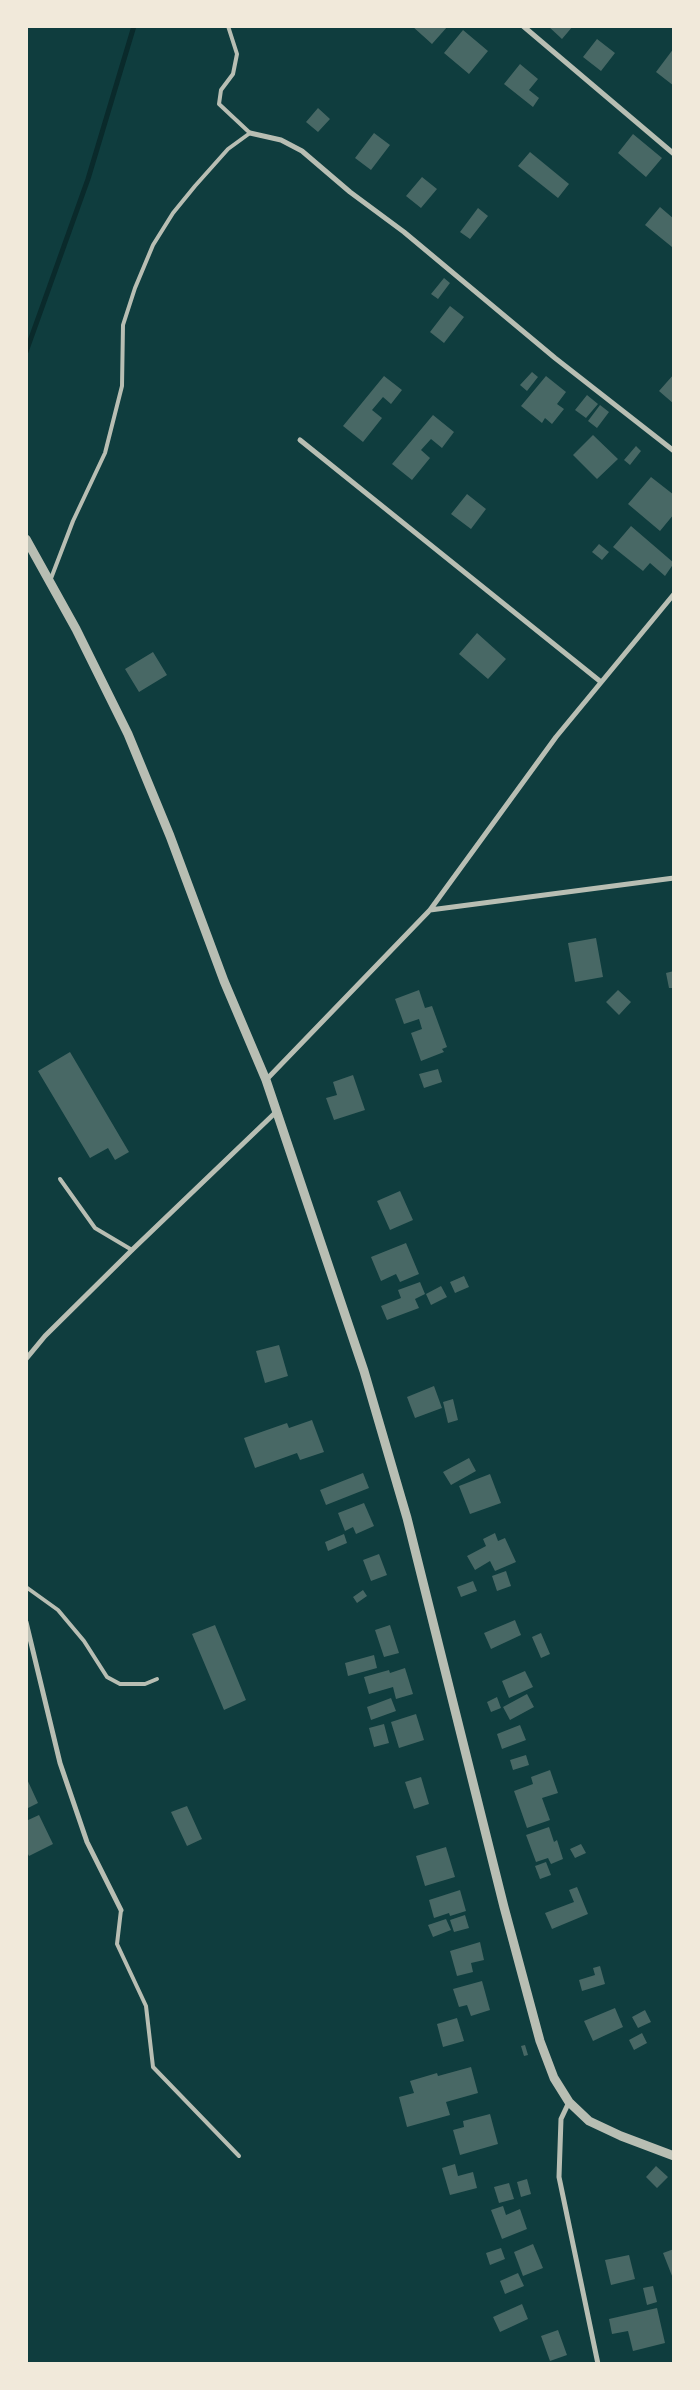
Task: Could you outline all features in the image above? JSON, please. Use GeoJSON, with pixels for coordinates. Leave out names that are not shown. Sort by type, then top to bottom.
{"type":"FeatureCollection","features":[{"type":"Feature","properties":{"kind":"street"},"geometry":{"type":"LineString","coordinates":[[523,26],[674,154]]}},
{"type":"Feature","properties":{"kind":"street"},"geometry":{"type":"LineString","coordinates":[[250,133],[281,140],[302,151],[350,192],[404,232],[555,358],[674,451]]}},
{"type":"Feature","properties":{"kind":"street"},"geometry":{"type":"LineString","coordinates":[[300,440],[601,682]]}},
{"type":"Feature","properties":{"kind":"street"},"geometry":{"type":"LineString","coordinates":[[26,539],[50,581],[128,734],[170,836],[224,981],[266,1080],[367,1381],[407,1518],[504,1907],[540,2041],[554,2078],[569,2102],[589,2121],[621,2136],[674,2156]]}},
{"type":"Feature","properties":{"kind":"street"},"geometry":{"type":"LineString","coordinates":[[266,1080],[430,910],[556,737],[674,594]]}},
{"type":"Feature","properties":{"kind":"street"},"geometry":{"type":"LineString","coordinates":[[430,910],[674,878]]}},
{"type":"Feature","properties":{"kind":"street"},"geometry":{"type":"LineString","coordinates":[[26,1359],[45,1336],[132,1250],[276,1112]]}},
{"type":"Feature","properties":{"kind":"street"},"geometry":{"type":"LineString","coordinates":[[26,1622],[60,1762],[87,1842],[121,1910]]}},
{"type":"Feature","properties":{"kind":"street"},"geometry":{"type":"LineString","coordinates":[[569,2102],[561,2119],[559,2177],[598,2364]]}},
{"type":"Feature","properties":{"kind":"lane"},"geometry":{"type":"LineString","coordinates":[[50,581],[73,521],[105,454],[122,386],[123,325],[135,288],[153,245],[173,213],[195,186],[218,163],[228,149],[250,133],[219,104],[221,90],[233,74],[237,54],[228,26]]}},
{"type":"Feature","properties":{"kind":"lane"},"geometry":{"type":"LineString","coordinates":[[60,1179],[95,1228],[132,1250]]}},
{"type":"Feature","properties":{"kind":"lane"},"geometry":{"type":"LineString","coordinates":[[26,1587],[58,1610],[84,1640],[107,1677],[120,1684],[144,1684],[157,1679]]}},
{"type":"Feature","properties":{"kind":"lane"},"geometry":{"type":"LineString","coordinates":[[121,1910],[117,1944],[146,2006],[153,2067],[239,2156]]}},
{"type":"Feature","properties":{"kind":"building"},"geometry":{"type":"Polygon","coordinates":[[[412,26],[448,26],[432,44],[412,26]]]}},
{"type":"Feature","properties":{"kind":"building"},"geometry":{"type":"Polygon","coordinates":[[[548,26],[573,26],[562,39],[548,26]]]}},
{"type":"Feature","properties":{"kind":"building"},"geometry":{"type":"Polygon","coordinates":[[[463,30],[488,51],[469,74],[444,53],[463,30]]]}},
{"type":"Feature","properties":{"kind":"building"},"geometry":{"type":"Polygon","coordinates":[[[597,39],[615,53],[601,71],[583,57],[597,39]]]}},
{"type":"Feature","properties":{"kind":"building"},"geometry":{"type":"Polygon","coordinates":[[[674,48],[674,86],[656,72],[674,48]]]}},
{"type":"Feature","properties":{"kind":"building"},"geometry":{"type":"Polygon","coordinates":[[[520,64],[538,79],[529,90],[539,98],[533,107],[504,84],[520,64]]]}},
{"type":"Feature","properties":{"kind":"building"},"geometry":{"type":"Polygon","coordinates":[[[318,108],[330,119],[318,132],[306,122],[318,108]]]}},
{"type":"Feature","properties":{"kind":"building"},"geometry":{"type":"Polygon","coordinates":[[[374,133],[390,145],[371,170],[355,158],[374,133]]]}},
{"type":"Feature","properties":{"kind":"building"},"geometry":{"type":"Polygon","coordinates":[[[633,134],[662,158],[646,177],[618,153],[633,134]]]}},
{"type":"Feature","properties":{"kind":"building"},"geometry":{"type":"Polygon","coordinates":[[[530,152],[569,184],[558,198],[518,166],[530,152]]]}},
{"type":"Feature","properties":{"kind":"building"},"geometry":{"type":"Polygon","coordinates":[[[422,177],[437,189],[421,208],[406,196],[422,177]]]}},
{"type":"Feature","properties":{"kind":"building"},"geometry":{"type":"Polygon","coordinates":[[[660,207],[674,219],[672,247],[645,225],[660,207]]]}},
{"type":"Feature","properties":{"kind":"building"},"geometry":{"type":"Polygon","coordinates":[[[478,208],[488,216],[470,239],[460,232],[478,208]]]}},
{"type":"Feature","properties":{"kind":"building"},"geometry":{"type":"Polygon","coordinates":[[[444,278],[450,283],[438,299],[431,294],[444,278]]]}},
{"type":"Feature","properties":{"kind":"building"},"geometry":{"type":"Polygon","coordinates":[[[450,306],[464,317],[444,343],[430,332],[450,306]]]}},
{"type":"Feature","properties":{"kind":"building"},"geometry":{"type":"Polygon","coordinates":[[[532,372],[538,377],[527,391],[520,385],[532,372]]]}},
{"type":"Feature","properties":{"kind":"building"},"geometry":{"type":"Polygon","coordinates":[[[674,374],[674,404],[659,391],[674,374]]]}},
{"type":"Feature","properties":{"kind":"building"},"geometry":{"type":"Polygon","coordinates":[[[384,376],[402,390],[391,404],[383,397],[372,410],[382,418],[363,442],[343,426],[384,376]]]}},
{"type":"Feature","properties":{"kind":"building"},"geometry":{"type":"Polygon","coordinates":[[[546,376],[566,392],[557,404],[564,409],[552,424],[545,418],[542,423],[521,406],[546,376]]]}},
{"type":"Feature","properties":{"kind":"building"},"geometry":{"type":"Polygon","coordinates":[[[587,395],[598,404],[586,418],[575,410],[587,395]]]}},
{"type":"Feature","properties":{"kind":"building"},"geometry":{"type":"Polygon","coordinates":[[[600,405],[609,412],[597,428],[588,421],[600,405]]]}},
{"type":"Feature","properties":{"kind":"building"},"geometry":{"type":"Polygon","coordinates":[[[433,415],[454,432],[442,448],[431,439],[421,450],[430,458],[412,480],[392,464],[433,415]]]}},
{"type":"Feature","properties":{"kind":"building"},"geometry":{"type":"Polygon","coordinates":[[[593,435],[618,459],[597,479],[573,455],[593,435]]]}},
{"type":"Feature","properties":{"kind":"building"},"geometry":{"type":"Polygon","coordinates":[[[636,446],[641,451],[630,465],[624,460],[636,446]]]}},
{"type":"Feature","properties":{"kind":"building"},"geometry":{"type":"Polygon","coordinates":[[[651,477],[674,495],[674,514],[660,531],[628,504],[651,477]]]}},
{"type":"Feature","properties":{"kind":"building"},"geometry":{"type":"Polygon","coordinates":[[[467,494],[486,509],[471,529],[451,514],[467,494]]]}},
{"type":"Feature","properties":{"kind":"building"},"geometry":{"type":"Polygon","coordinates":[[[631,526],[674,563],[665,576],[650,563],[643,571],[613,547],[631,526]]]}},
{"type":"Feature","properties":{"kind":"building"},"geometry":{"type":"Polygon","coordinates":[[[599,544],[609,552],[602,560],[592,552],[599,544]]]}},
{"type":"Feature","properties":{"kind":"building"},"geometry":{"type":"Polygon","coordinates":[[[477,633],[506,659],[488,679],[459,654],[477,633]]]}},
{"type":"Feature","properties":{"kind":"building"},"geometry":{"type":"Polygon","coordinates":[[[153,652],[167,675],[139,692],[125,669],[153,652]]]}},
{"type":"Feature","properties":{"kind":"building"},"geometry":{"type":"Polygon","coordinates":[[[596,938],[603,977],[575,982],[568,943],[596,938]]]}},
{"type":"Feature","properties":{"kind":"building"},"geometry":{"type":"Polygon","coordinates":[[[674,971],[674,988],[669,988],[666,973],[674,971]]]}},
{"type":"Feature","properties":{"kind":"building"},"geometry":{"type":"Polygon","coordinates":[[[419,990],[425,1008],[432,1006],[447,1047],[442,1049],[444,1052],[421,1061],[411,1033],[422,1029],[419,1019],[404,1024],[395,999],[419,990]]]}},
{"type":"Feature","properties":{"kind":"building"},"geometry":{"type":"Polygon","coordinates":[[[618,990],[631,1002],[619,1015],[606,1002],[618,990]]]}},
{"type":"Feature","properties":{"kind":"building"},"geometry":{"type":"Polygon","coordinates":[[[70,1052],[129,1152],[115,1160],[108,1148],[90,1158],[38,1071],[70,1052]]]}},
{"type":"Feature","properties":{"kind":"building"},"geometry":{"type":"Polygon","coordinates":[[[438,1069],[442,1082],[424,1088],[419,1074],[438,1069]]]}},
{"type":"Feature","properties":{"kind":"building"},"geometry":{"type":"Polygon","coordinates":[[[353,1075],[365,1110],[334,1120],[326,1098],[337,1095],[333,1082],[353,1075]]]}},
{"type":"Feature","properties":{"kind":"building"},"geometry":{"type":"Polygon","coordinates":[[[400,1191],[413,1220],[390,1230],[377,1201],[400,1191]]]}},
{"type":"Feature","properties":{"kind":"building"},"geometry":{"type":"Polygon","coordinates":[[[406,1243],[419,1274],[400,1282],[396,1274],[381,1281],[371,1257],[406,1243]]]}},
{"type":"Feature","properties":{"kind":"building"},"geometry":{"type":"Polygon","coordinates":[[[464,1276],[469,1287],[455,1293],[450,1282],[464,1276]]]}},
{"type":"Feature","properties":{"kind":"building"},"geometry":{"type":"Polygon","coordinates":[[[420,1282],[425,1294],[415,1299],[419,1308],[387,1320],[381,1306],[401,1298],[398,1290],[420,1282]]]}},
{"type":"Feature","properties":{"kind":"building"},"geometry":{"type":"Polygon","coordinates":[[[441,1286],[447,1297],[431,1305],[426,1294],[441,1286]]]}},
{"type":"Feature","properties":{"kind":"building"},"geometry":{"type":"Polygon","coordinates":[[[279,1345],[288,1376],[265,1383],[256,1351],[279,1345]]]}},
{"type":"Feature","properties":{"kind":"building"},"geometry":{"type":"Polygon","coordinates":[[[434,1386],[442,1408],[415,1418],[407,1397],[434,1386]]]}},
{"type":"Feature","properties":{"kind":"building"},"geometry":{"type":"Polygon","coordinates":[[[453,1399],[458,1420],[448,1423],[443,1402],[453,1399]]]}},
{"type":"Feature","properties":{"kind":"building"},"geometry":{"type":"Polygon","coordinates":[[[312,1420],[324,1452],[300,1460],[297,1453],[255,1468],[244,1438],[287,1423],[289,1428],[312,1420]]]}},
{"type":"Feature","properties":{"kind":"building"},"geometry":{"type":"Polygon","coordinates":[[[469,1458],[476,1471],[451,1485],[443,1472],[469,1458]]]}},
{"type":"Feature","properties":{"kind":"building"},"geometry":{"type":"Polygon","coordinates":[[[363,1473],[369,1488],[326,1505],[320,1490],[363,1473]]]}},
{"type":"Feature","properties":{"kind":"building"},"geometry":{"type":"Polygon","coordinates":[[[490,1474],[501,1503],[470,1514],[459,1486],[490,1474]]]}},
{"type":"Feature","properties":{"kind":"building"},"geometry":{"type":"Polygon","coordinates":[[[364,1503],[374,1526],[356,1534],[353,1527],[345,1531],[338,1513],[364,1503]]]}},
{"type":"Feature","properties":{"kind":"building"},"geometry":{"type":"Polygon","coordinates":[[[495,1533],[498,1541],[505,1538],[516,1562],[495,1571],[490,1561],[475,1570],[467,1556],[486,1546],[483,1539],[495,1533]]]}},
{"type":"Feature","properties":{"kind":"building"},"geometry":{"type":"Polygon","coordinates":[[[344,1534],[347,1543],[328,1551],[325,1542],[344,1534]]]}},
{"type":"Feature","properties":{"kind":"building"},"geometry":{"type":"Polygon","coordinates":[[[379,1554],[387,1575],[371,1581],[363,1560],[379,1554]]]}},
{"type":"Feature","properties":{"kind":"building"},"geometry":{"type":"Polygon","coordinates":[[[506,1571],[511,1586],[497,1591],[492,1576],[506,1571]]]}},
{"type":"Feature","properties":{"kind":"building"},"geometry":{"type":"Polygon","coordinates":[[[473,1581],[477,1591],[461,1597],[457,1587],[473,1581]]]}},
{"type":"Feature","properties":{"kind":"building"},"geometry":{"type":"Polygon","coordinates":[[[363,1590],[367,1596],[357,1603],[353,1597],[363,1590]]]}},
{"type":"Feature","properties":{"kind":"building"},"geometry":{"type":"Polygon","coordinates":[[[515,1620],[521,1635],[491,1649],[484,1633],[515,1620]]]}},
{"type":"Feature","properties":{"kind":"building"},"geometry":{"type":"Polygon","coordinates":[[[215,1625],[246,1700],[224,1710],[192,1634],[215,1625]]]}},
{"type":"Feature","properties":{"kind":"building"},"geometry":{"type":"Polygon","coordinates":[[[390,1625],[399,1653],[384,1657],[375,1630],[390,1625]]]}},
{"type":"Feature","properties":{"kind":"building"},"geometry":{"type":"Polygon","coordinates":[[[541,1633],[550,1654],[541,1658],[532,1637],[541,1633]]]}},
{"type":"Feature","properties":{"kind":"building"},"geometry":{"type":"Polygon","coordinates":[[[374,1655],[377,1668],[348,1676],[345,1663],[374,1655]]]}},
{"type":"Feature","properties":{"kind":"building"},"geometry":{"type":"Polygon","coordinates":[[[405,1668],[413,1694],[396,1699],[393,1687],[369,1694],[364,1677],[389,1670],[390,1673],[405,1668]]]}},
{"type":"Feature","properties":{"kind":"building"},"geometry":{"type":"Polygon","coordinates":[[[525,1671],[533,1687],[509,1698],[502,1681],[525,1671]]]}},
{"type":"Feature","properties":{"kind":"building"},"geometry":{"type":"Polygon","coordinates":[[[527,1694],[534,1707],[510,1720],[503,1707],[527,1694]]]}},
{"type":"Feature","properties":{"kind":"building"},"geometry":{"type":"Polygon","coordinates":[[[497,1697],[501,1708],[491,1712],[487,1702],[497,1697]]]}},
{"type":"Feature","properties":{"kind":"building"},"geometry":{"type":"Polygon","coordinates":[[[391,1698],[396,1711],[371,1720],[367,1707],[391,1698]]]}},
{"type":"Feature","properties":{"kind":"building"},"geometry":{"type":"Polygon","coordinates":[[[416,1714],[424,1740],[399,1748],[391,1722],[416,1714]]]}},
{"type":"Feature","properties":{"kind":"building"},"geometry":{"type":"Polygon","coordinates":[[[384,1724],[389,1743],[374,1747],[369,1728],[384,1724]]]}},
{"type":"Feature","properties":{"kind":"building"},"geometry":{"type":"Polygon","coordinates":[[[520,1725],[526,1740],[502,1749],[497,1734],[520,1725]]]}},
{"type":"Feature","properties":{"kind":"building"},"geometry":{"type":"Polygon","coordinates":[[[526,1755],[529,1765],[513,1770],[510,1760],[526,1755]]]}},
{"type":"Feature","properties":{"kind":"building"},"geometry":{"type":"Polygon","coordinates":[[[550,1770],[558,1793],[542,1798],[550,1820],[527,1828],[514,1791],[533,1784],[531,1777],[550,1770]]]}},
{"type":"Feature","properties":{"kind":"building"},"geometry":{"type":"Polygon","coordinates":[[[26,1777],[38,1803],[26,1809],[26,1777]]]}},
{"type":"Feature","properties":{"kind":"building"},"geometry":{"type":"Polygon","coordinates":[[[421,1777],[429,1804],[414,1809],[405,1782],[421,1777]]]}},
{"type":"Feature","properties":{"kind":"building"},"geometry":{"type":"Polygon","coordinates":[[[187,1806],[202,1839],[187,1846],[171,1812],[187,1806]]]}},
{"type":"Feature","properties":{"kind":"building"},"geometry":{"type":"Polygon","coordinates":[[[39,1815],[53,1844],[29,1856],[26,1850],[26,1821],[39,1815]]]}},
{"type":"Feature","properties":{"kind":"building"},"geometry":{"type":"Polygon","coordinates":[[[549,1827],[554,1842],[557,1840],[563,1859],[551,1864],[548,1858],[536,1862],[526,1835],[549,1827]]]}},
{"type":"Feature","properties":{"kind":"building"},"geometry":{"type":"Polygon","coordinates":[[[581,1844],[586,1853],[575,1858],[570,1849],[581,1844]]]}},
{"type":"Feature","properties":{"kind":"building"},"geometry":{"type":"Polygon","coordinates":[[[446,1847],[455,1877],[425,1886],[416,1856],[446,1847]]]}},
{"type":"Feature","properties":{"kind":"building"},"geometry":{"type":"Polygon","coordinates":[[[546,1862],[551,1875],[540,1879],[535,1866],[546,1862]]]}},
{"type":"Feature","properties":{"kind":"building"},"geometry":{"type":"Polygon","coordinates":[[[577,1887],[588,1914],[552,1929],[545,1913],[574,1902],[569,1890],[577,1887]]]}},
{"type":"Feature","properties":{"kind":"building"},"geometry":{"type":"Polygon","coordinates":[[[460,1890],[466,1911],[450,1916],[449,1913],[434,1918],[429,1900],[460,1890]]]}},
{"type":"Feature","properties":{"kind":"building"},"geometry":{"type":"Polygon","coordinates":[[[465,1915],[469,1928],[454,1932],[450,1920],[465,1915]]]}},
{"type":"Feature","properties":{"kind":"building"},"geometry":{"type":"Polygon","coordinates":[[[446,1919],[451,1930],[433,1937],[428,1925],[446,1919]]]}},
{"type":"Feature","properties":{"kind":"building"},"geometry":{"type":"Polygon","coordinates":[[[480,1942],[484,1960],[471,1963],[473,1972],[457,1976],[450,1951],[480,1942]]]}},
{"type":"Feature","properties":{"kind":"building"},"geometry":{"type":"Polygon","coordinates":[[[600,1966],[605,1984],[582,1991],[579,1980],[595,1975],[593,1968],[600,1966]]]}},
{"type":"Feature","properties":{"kind":"building"},"geometry":{"type":"Polygon","coordinates":[[[482,1981],[490,2010],[471,2016],[467,2005],[459,2007],[453,1989],[482,1981]]]}},
{"type":"Feature","properties":{"kind":"building"},"geometry":{"type":"Polygon","coordinates":[[[615,2008],[623,2027],[593,2041],[584,2021],[615,2008]]]}},
{"type":"Feature","properties":{"kind":"building"},"geometry":{"type":"Polygon","coordinates":[[[645,2010],[651,2022],[638,2028],[632,2017],[645,2010]]]}},
{"type":"Feature","properties":{"kind":"building"},"geometry":{"type":"Polygon","coordinates":[[[457,2018],[464,2041],[443,2047],[437,2024],[457,2018]]]}},
{"type":"Feature","properties":{"kind":"building"},"geometry":{"type":"Polygon","coordinates":[[[642,2033],[647,2043],[634,2050],[629,2040],[642,2033]]]}},
{"type":"Feature","properties":{"kind":"building"},"geometry":{"type":"Polygon","coordinates":[[[525,2045],[528,2055],[524,2056],[521,2046],[525,2045]]]}},
{"type":"Feature","properties":{"kind":"building"},"geometry":{"type":"Polygon","coordinates":[[[471,2067],[478,2093],[446,2102],[450,2115],[407,2127],[399,2097],[414,2093],[410,2081],[437,2073],[438,2076],[471,2067]]]}},
{"type":"Feature","properties":{"kind":"building"},"geometry":{"type":"Polygon","coordinates":[[[490,2114],[498,2144],[460,2155],[453,2130],[464,2127],[463,2121],[490,2114]]]}},
{"type":"Feature","properties":{"kind":"building"},"geometry":{"type":"Polygon","coordinates":[[[455,2164],[458,2176],[473,2172],[477,2188],[450,2195],[442,2168],[455,2164]]]}},
{"type":"Feature","properties":{"kind":"building"},"geometry":{"type":"Polygon","coordinates":[[[656,2166],[668,2177],[657,2188],[646,2177],[656,2166]]]}},
{"type":"Feature","properties":{"kind":"building"},"geometry":{"type":"Polygon","coordinates":[[[527,2179],[531,2194],[521,2197],[517,2182],[527,2179]]]}},
{"type":"Feature","properties":{"kind":"building"},"geometry":{"type":"Polygon","coordinates":[[[509,2183],[514,2199],[499,2203],[494,2187],[509,2183]]]}},
{"type":"Feature","properties":{"kind":"building"},"geometry":{"type":"Polygon","coordinates":[[[503,2206],[506,2215],[520,2209],[527,2229],[502,2239],[491,2210],[503,2206]]]}},
{"type":"Feature","properties":{"kind":"building"},"geometry":{"type":"Polygon","coordinates":[[[533,2244],[543,2268],[523,2276],[514,2252],[533,2244]]]}},
{"type":"Feature","properties":{"kind":"building"},"geometry":{"type":"Polygon","coordinates":[[[501,2248],[505,2259],[490,2265],[486,2253],[501,2248]]]}},
{"type":"Feature","properties":{"kind":"building"},"geometry":{"type":"Polygon","coordinates":[[[674,2249],[674,2281],[663,2253],[674,2249]]]}},
{"type":"Feature","properties":{"kind":"building"},"geometry":{"type":"Polygon","coordinates":[[[629,2255],[635,2279],[611,2285],[605,2260],[629,2255]]]}},
{"type":"Feature","properties":{"kind":"building"},"geometry":{"type":"Polygon","coordinates":[[[518,2273],[524,2286],[505,2294],[500,2281],[518,2273]]]}},
{"type":"Feature","properties":{"kind":"building"},"geometry":{"type":"Polygon","coordinates":[[[653,2286],[657,2302],[647,2305],[643,2288],[653,2286]]]}},
{"type":"Feature","properties":{"kind":"building"},"geometry":{"type":"Polygon","coordinates":[[[522,2304],[528,2319],[500,2332],[493,2317],[522,2304]]]}},
{"type":"Feature","properties":{"kind":"building"},"geometry":{"type":"Polygon","coordinates":[[[657,2308],[665,2343],[633,2351],[628,2331],[612,2334],[609,2319],[657,2308]]]}},
{"type":"Feature","properties":{"kind":"building"},"geometry":{"type":"Polygon","coordinates":[[[558,2330],[567,2355],[550,2361],[541,2336],[558,2330]]]}},
{"type":"Feature","properties":{"kind":"waterway"},"geometry":{"type":"LineString","coordinates":[[26,352],[88,179],[134,26]]}}]}
